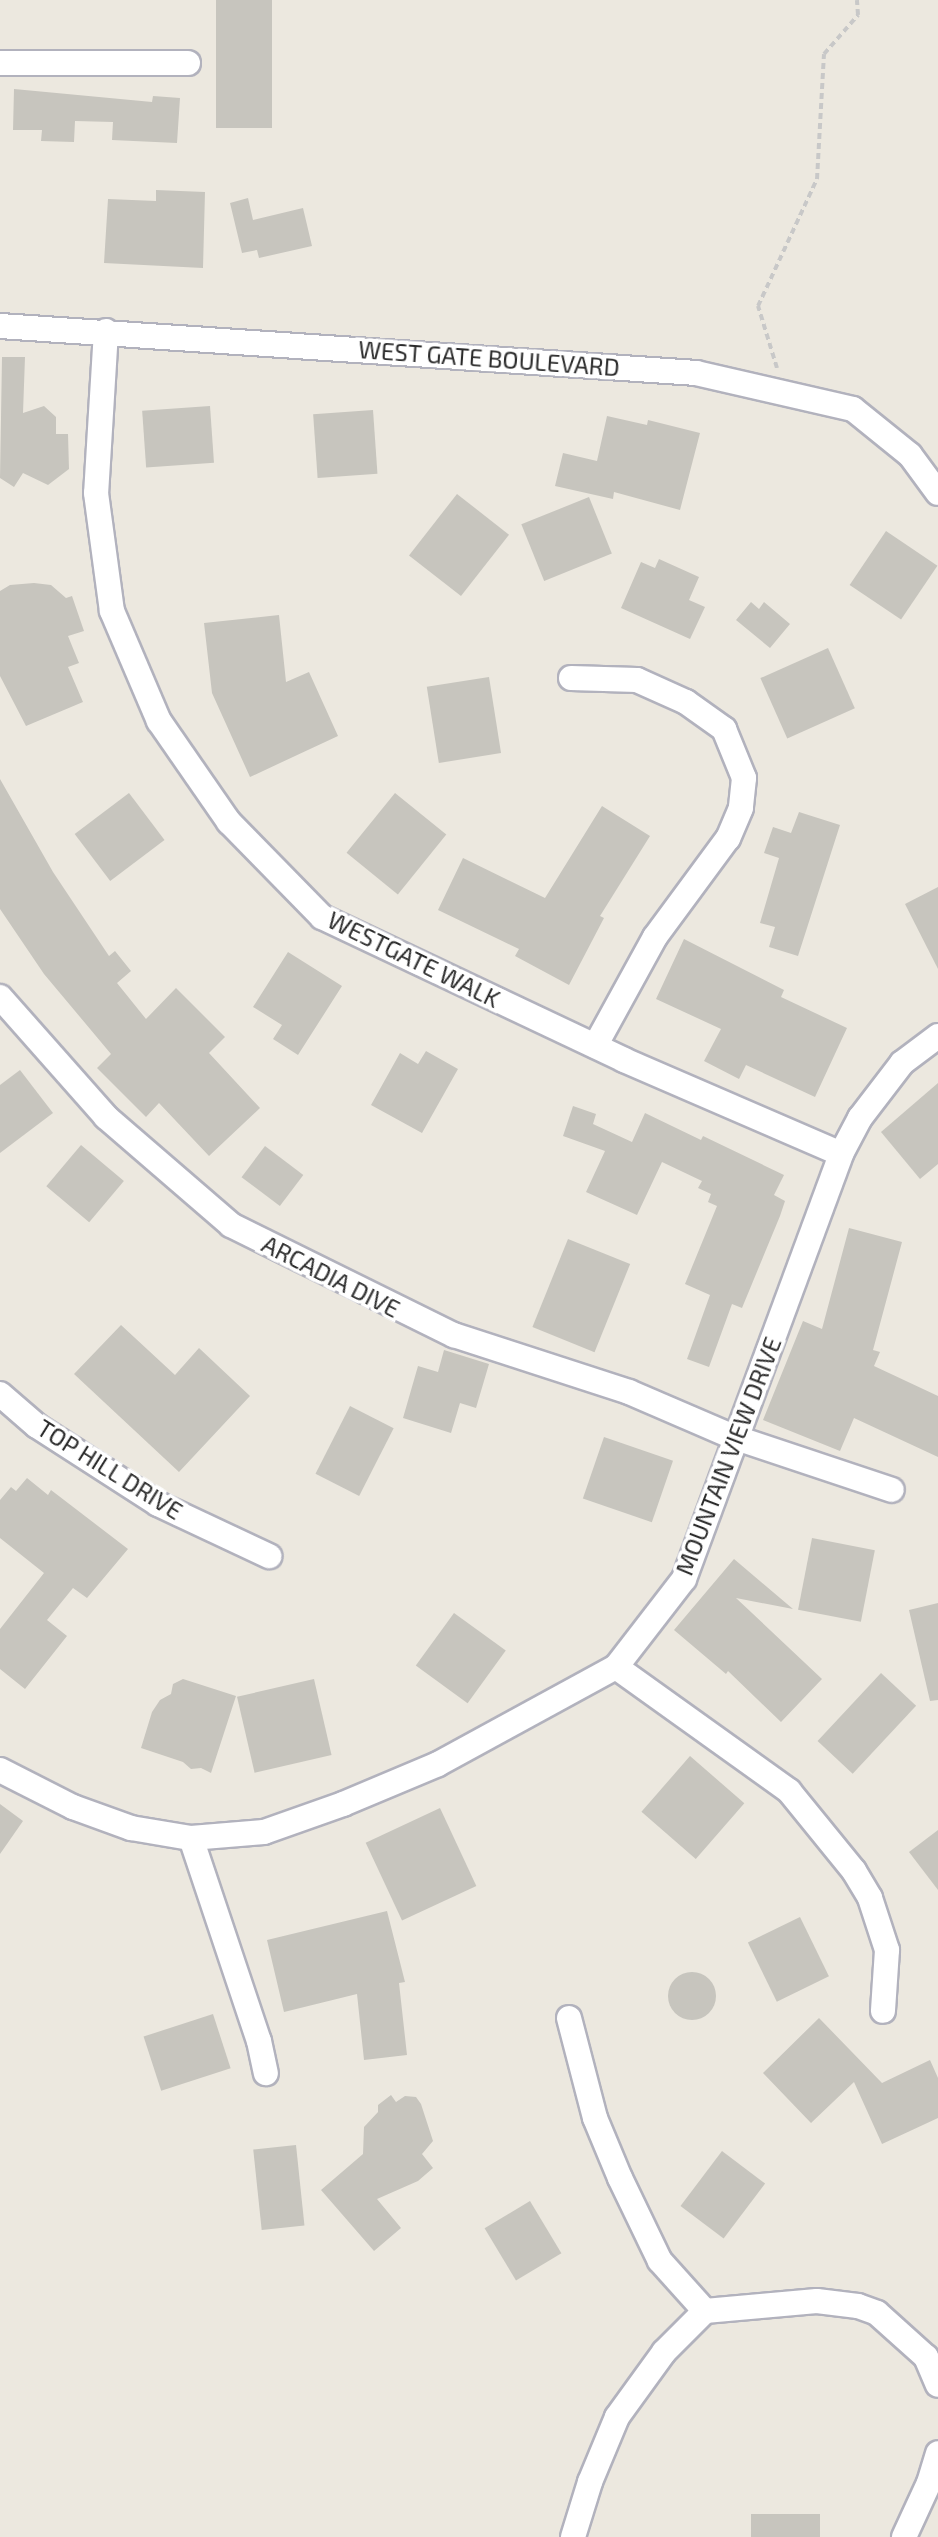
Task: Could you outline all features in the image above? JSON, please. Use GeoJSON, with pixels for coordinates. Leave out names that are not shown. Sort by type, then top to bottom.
{"type":"FeatureCollection","features":[{"type":"Feature","properties":{"kind":"street"},"geometry":{"type":"LineString","coordinates":[[0,63],[188,63]]}},
{"type":"Feature","properties":{"kind":"street","name":"WEST GATE BOULEVARD"},"geometry":{"type":"LineString","coordinates":[[0,326],[696,373],[853,409],[910,455],[938,493]]}},
{"type":"Feature","properties":{"kind":"street","name":"WESTGATE WALK"},"geometry":{"type":"LineString","coordinates":[[106,331],[98,508],[112,611],[159,721],[229,822],[322,917],[595,1046],[841,1154]]}},
{"type":"Feature","properties":{"kind":"street"},"geometry":{"type":"LineString","coordinates":[[571,678],[637,680],[686,702],[724,729],[744,778],[741,808],[728,838],[655,937],[595,1046]]}},
{"type":"Feature","properties":{"kind":"street","name":"ARCADIA DIVE"},"geometry":{"type":"LineString","coordinates":[[0,997],[106,1117],[231,1225],[454,1335],[629,1392],[736,1438],[892,1490]]}},
{"type":"Feature","properties":{"kind":"street","name":"MOUNTAIN VIEW DRIVE"},"geometry":{"type":"LineString","coordinates":[[0,1770],[73,1807],[131,1828],[191,1838],[264,1832],[343,1804],[438,1764],[616,1667],[684,1579],[841,1154],[860,1118],[902,1063],[938,1036]]}},
{"type":"Feature","properties":{"kind":"street","name":"TOP HILL DRIVE"},"geometry":{"type":"LineString","coordinates":[[0,1394],[37,1426],[158,1504],[269,1556]]}},
{"type":"Feature","properties":{"kind":"street"},"geometry":{"type":"LineString","coordinates":[[616,1667],[789,1791],[854,1871],[870,1898],[887,1950],[883,2011]]}},
{"type":"Feature","properties":{"kind":"street"},"geometry":{"type":"LineString","coordinates":[[191,1838],[259,2041],[266,2073]]}},
{"type":"Feature","properties":{"kind":"street"},"geometry":{"type":"LineString","coordinates":[[569,2018],[595,2118],[620,2178],[660,2261],[705,2311]]}},
{"type":"Feature","properties":{"kind":"street"},"geometry":{"type":"LineString","coordinates":[[573,2537],[590,2482],[617,2417],[664,2352],[705,2311],[817,2301],[858,2306],[877,2313],[926,2357],[938,2385]]}},
{"type":"Feature","properties":{"kind":"street"},"geometry":{"type":"LineString","coordinates":[[904,2537],[938,2453]]}},
{"type":"Feature","properties":{"kind":"path"},"geometry":{"type":"LineString","coordinates":[[784,392],[758,306],[817,179],[824,54],[858,15],[857,0]]}},
{"type":"Feature","properties":{"kind":"building"},"geometry":{"type":"Polygon","coordinates":[[[216,0],[272,0],[272,128],[216,128],[216,0]]]}},
{"type":"Feature","properties":{"kind":"building"},"geometry":{"type":"Polygon","coordinates":[[[14,89],[152,102],[153,96],[180,98],[177,143],[112,140],[113,122],[75,121],[74,142],[41,141],[42,130],[13,130],[14,89]]]}},
{"type":"Feature","properties":{"kind":"building"},"geometry":{"type":"Polygon","coordinates":[[[156,190],[205,192],[203,268],[104,263],[108,199],[156,201],[156,190]]]}},
{"type":"Feature","properties":{"kind":"building"},"geometry":{"type":"Polygon","coordinates":[[[248,198],[253,220],[303,208],[312,246],[259,258],[257,250],[242,253],[230,203],[248,198]]]}},
{"type":"Feature","properties":{"kind":"building"},"geometry":{"type":"Polygon","coordinates":[[[2,357],[25,357],[23,413],[44,406],[56,417],[56,434],[68,434],[69,469],[48,485],[23,473],[14,487],[0,478],[2,357]]]}},
{"type":"Feature","properties":{"kind":"building"},"geometry":{"type":"Polygon","coordinates":[[[210,406],[214,463],[146,468],[142,411],[210,406]]]}},
{"type":"Feature","properties":{"kind":"building"},"geometry":{"type":"Polygon","coordinates":[[[373,410],[377,474],[318,478],[313,414],[373,410]]]}},
{"type":"Feature","properties":{"kind":"building"},"geometry":{"type":"Polygon","coordinates":[[[607,416],[647,425],[648,420],[700,433],[680,510],[614,492],[613,499],[555,486],[563,453],[597,461],[607,416]]]}},
{"type":"Feature","properties":{"kind":"building"},"geometry":{"type":"Polygon","coordinates":[[[457,494],[509,535],[461,596],[409,555],[457,494]]]}},
{"type":"Feature","properties":{"kind":"building"},"geometry":{"type":"Polygon","coordinates":[[[589,497],[612,554],[544,581],[521,524],[589,497]]]}},
{"type":"Feature","properties":{"kind":"building"},"geometry":{"type":"Polygon","coordinates":[[[886,531],[937,566],[901,620],[850,585],[886,531]]]}},
{"type":"Feature","properties":{"kind":"building"},"geometry":{"type":"Polygon","coordinates":[[[659,559],[699,577],[689,600],[705,607],[690,639],[621,608],[641,562],[655,568],[659,559]]]}},
{"type":"Feature","properties":{"kind":"building"},"geometry":{"type":"Polygon","coordinates":[[[10,585],[51,585],[66,598],[72,596],[84,631],[68,636],[79,663],[68,667],[83,702],[26,726],[0,676],[0,591],[10,585]]]}},
{"type":"Feature","properties":{"kind":"building"},"geometry":{"type":"Polygon","coordinates":[[[751,602],[759,609],[764,602],[790,624],[770,648],[736,620],[751,602]]]}},
{"type":"Feature","properties":{"kind":"building"},"geometry":{"type":"Polygon","coordinates":[[[279,615],[286,682],[309,672],[338,736],[250,777],[212,693],[204,623],[279,615]]]}},
{"type":"Feature","properties":{"kind":"building"},"geometry":{"type":"Polygon","coordinates":[[[828,648],[855,708],[787,738],[760,678],[828,648]]]}},
{"type":"Feature","properties":{"kind":"building"},"geometry":{"type":"Polygon","coordinates":[[[489,677],[501,753],[439,763],[427,687],[489,677]]]}},
{"type":"Feature","properties":{"kind":"building"},"geometry":{"type":"Polygon","coordinates":[[[0,779],[53,872],[109,956],[115,951],[131,971],[117,983],[146,1019],[176,988],[225,1037],[209,1053],[260,1108],[209,1156],[159,1103],[146,1117],[97,1068],[111,1054],[44,974],[0,909],[0,779]]]}},
{"type":"Feature","properties":{"kind":"building"},"geometry":{"type":"Polygon","coordinates":[[[129,793],[165,840],[110,881],[75,834],[129,793]]]}},
{"type":"Feature","properties":{"kind":"building"},"geometry":{"type":"Polygon","coordinates":[[[395,793],[446,835],[398,894],[347,853],[395,793]]]}},
{"type":"Feature","properties":{"kind":"building"},"geometry":{"type":"Polygon","coordinates":[[[602,806],[650,836],[600,916],[604,918],[569,985],[515,956],[519,949],[438,910],[463,858],[545,898],[602,806]]]}},
{"type":"Feature","properties":{"kind":"building"},"geometry":{"type":"Polygon","coordinates":[[[799,812],[840,825],[798,956],[769,947],[775,927],[760,923],[779,858],[764,853],[773,827],[791,833],[799,812]]]}},
{"type":"Feature","properties":{"kind":"building"},"geometry":{"type":"Polygon","coordinates":[[[938,887],[938,969],[905,904],[938,887]]]}},
{"type":"Feature","properties":{"kind":"building"},"geometry":{"type":"Polygon","coordinates":[[[684,939],[784,990],[781,997],[847,1028],[815,1097],[746,1065],[739,1079],[704,1061],[721,1029],[656,999],[684,939]]]}},
{"type":"Feature","properties":{"kind":"building"},"geometry":{"type":"Polygon","coordinates":[[[288,952],[342,986],[298,1055],[273,1039],[282,1025],[253,1007],[288,952]]]}},
{"type":"Feature","properties":{"kind":"building"},"geometry":{"type":"Polygon","coordinates":[[[426,1051],[458,1069],[422,1133],[371,1105],[400,1053],[418,1064],[426,1051]]]}},
{"type":"Feature","properties":{"kind":"building"},"geometry":{"type":"Polygon","coordinates":[[[20,1070],[53,1113],[0,1153],[0,1085],[20,1070]]]}},
{"type":"Feature","properties":{"kind":"building"},"geometry":{"type":"Polygon","coordinates":[[[938,1083],[938,1164],[920,1179],[881,1132],[938,1083]]]}},
{"type":"Feature","properties":{"kind":"building"},"geometry":{"type":"Polygon","coordinates":[[[573,1106],[596,1114],[593,1124],[632,1142],[645,1113],[701,1140],[703,1136],[784,1175],[774,1195],[785,1201],[780,1216],[742,1308],[732,1304],[709,1367],[687,1359],[710,1295],[685,1284],[717,1206],[708,1202],[711,1194],[698,1188],[702,1181],[662,1162],[637,1215],[586,1192],[605,1151],[563,1136],[573,1106]]]}},
{"type":"Feature","properties":{"kind":"building"},"geometry":{"type":"Polygon","coordinates":[[[81,1145],[124,1181],[89,1222],[46,1186],[81,1145]]]}},
{"type":"Feature","properties":{"kind":"building"},"geometry":{"type":"Polygon","coordinates":[[[265,1146],[303,1175],[280,1206],[242,1177],[265,1146]]]}},
{"type":"Feature","properties":{"kind":"building"},"geometry":{"type":"Polygon","coordinates":[[[849,1228],[902,1242],[873,1350],[880,1352],[874,1366],[938,1396],[938,1457],[854,1418],[840,1451],[763,1420],[803,1321],[822,1329],[849,1228]]]}},
{"type":"Feature","properties":{"kind":"building"},"geometry":{"type":"Polygon","coordinates":[[[568,1239],[630,1264],[595,1352],[532,1327],[568,1239]]]}},
{"type":"Feature","properties":{"kind":"building"},"geometry":{"type":"Polygon","coordinates":[[[121,1325],[175,1375],[199,1348],[250,1396],[179,1472],[74,1374],[121,1325]]]}},
{"type":"Feature","properties":{"kind":"building"},"geometry":{"type":"Polygon","coordinates":[[[444,1350],[489,1364],[476,1408],[460,1403],[451,1433],[403,1418],[418,1366],[438,1372],[444,1350]]]}},
{"type":"Feature","properties":{"kind":"building"},"geometry":{"type":"Polygon","coordinates":[[[350,1406],[394,1428],[359,1496],[315,1474],[350,1406]]]}},
{"type":"Feature","properties":{"kind":"building"},"geometry":{"type":"Polygon","coordinates":[[[604,1437],[673,1461],[652,1522],[583,1498],[604,1437]]]}},
{"type":"Feature","properties":{"kind":"building"},"geometry":{"type":"Polygon","coordinates":[[[27,1478],[48,1495],[51,1490],[128,1549],[87,1598],[73,1588],[47,1620],[67,1636],[25,1689],[0,1669],[0,1629],[44,1573],[0,1538],[0,1500],[11,1487],[16,1491],[27,1478]]]}},
{"type":"Feature","properties":{"kind":"building"},"geometry":{"type":"Polygon","coordinates":[[[812,1538],[875,1550],[861,1622],[798,1610],[812,1538]]]}},
{"type":"Feature","properties":{"kind":"building"},"geometry":{"type":"Polygon","coordinates":[[[734,1559],[793,1609],[736,1598],[822,1679],[781,1722],[728,1671],[726,1674],[674,1630],[734,1559]]]}},
{"type":"Feature","properties":{"kind":"building"},"geometry":{"type":"Polygon","coordinates":[[[938,1603],[938,1700],[930,1701],[909,1610],[938,1603]]]}},
{"type":"Feature","properties":{"kind":"building"},"geometry":{"type":"Polygon","coordinates":[[[454,1613],[506,1651],[468,1703],[416,1666],[454,1613]]]}},
{"type":"Feature","properties":{"kind":"building"},"geometry":{"type":"Polygon","coordinates":[[[881,1673],[916,1706],[853,1774],[818,1741],[881,1673]]]}},
{"type":"Feature","properties":{"kind":"building"},"geometry":{"type":"Polygon","coordinates":[[[183,1679],[236,1696],[211,1773],[201,1768],[191,1769],[183,1762],[141,1748],[152,1712],[160,1700],[171,1694],[173,1684],[183,1679]]]}},
{"type":"Feature","properties":{"kind":"building"},"geometry":{"type":"Polygon","coordinates":[[[314,1679],[332,1755],[255,1773],[237,1697],[314,1679]]]}},
{"type":"Feature","properties":{"kind":"building"},"geometry":{"type":"Polygon","coordinates":[[[690,1756],[744,1803],[696,1859],[641,1812],[690,1756]]]}},
{"type":"Feature","properties":{"kind":"building"},"geometry":{"type":"Polygon","coordinates":[[[0,1804],[23,1821],[0,1854],[0,1804]]]}},
{"type":"Feature","properties":{"kind":"building"},"geometry":{"type":"Polygon","coordinates":[[[440,1808],[476,1886],[402,1921],[366,1843],[440,1808]]]}},
{"type":"Feature","properties":{"kind":"building"},"geometry":{"type":"Polygon","coordinates":[[[938,1830],[938,1890],[909,1852],[938,1830]]]}},
{"type":"Feature","properties":{"kind":"building"},"geometry":{"type":"Polygon","coordinates":[[[387,1911],[405,1982],[399,1983],[407,2055],[364,2060],[357,1994],[284,2012],[267,1940],[387,1911]]]}},
{"type":"Feature","properties":{"kind":"building"},"geometry":{"type":"Polygon","coordinates":[[[800,1917],[829,1976],[777,2002],[748,1942],[800,1917]]]}},
{"type":"Feature","properties":{"kind":"building"},"geometry":{"type":"Polygon","coordinates":[[[692,1972],[709,1979],[716,1996],[709,2013],[692,2020],[675,2013],[668,1996],[675,1979],[692,1972]]]}},
{"type":"Feature","properties":{"kind":"building"},"geometry":{"type":"Polygon","coordinates":[[[213,2014],[231,2068],[161,2091],[144,2037],[213,2014]]]}},
{"type":"Feature","properties":{"kind":"building"},"geometry":{"type":"Polygon","coordinates":[[[819,2018],[882,2083],[930,2060],[938,2078],[938,2118],[882,2144],[854,2082],[811,2123],[763,2073],[819,2018]]]}},
{"type":"Feature","properties":{"kind":"building"},"geometry":{"type":"Polygon","coordinates":[[[391,2095],[396,2102],[405,2096],[416,2097],[421,2104],[433,2141],[422,2154],[433,2168],[418,2181],[377,2199],[401,2228],[374,2251],[321,2190],[363,2154],[364,2127],[378,2112],[378,2105],[391,2095]]]}},
{"type":"Feature","properties":{"kind":"building"},"geometry":{"type":"Polygon","coordinates":[[[296,2145],[304,2226],[262,2230],[253,2149],[296,2145]]]}},
{"type":"Feature","properties":{"kind":"building"},"geometry":{"type":"Polygon","coordinates":[[[722,2151],[765,2183],[724,2239],[680,2206],[722,2151]]]}},
{"type":"Feature","properties":{"kind":"building"},"geometry":{"type":"Polygon","coordinates":[[[530,2201],[561,2253],[516,2281],[485,2228],[530,2201]]]}},
{"type":"Feature","properties":{"kind":"building"},"geometry":{"type":"Polygon","coordinates":[[[751,2514],[820,2514],[820,2537],[751,2537],[751,2514]]]}}]}
